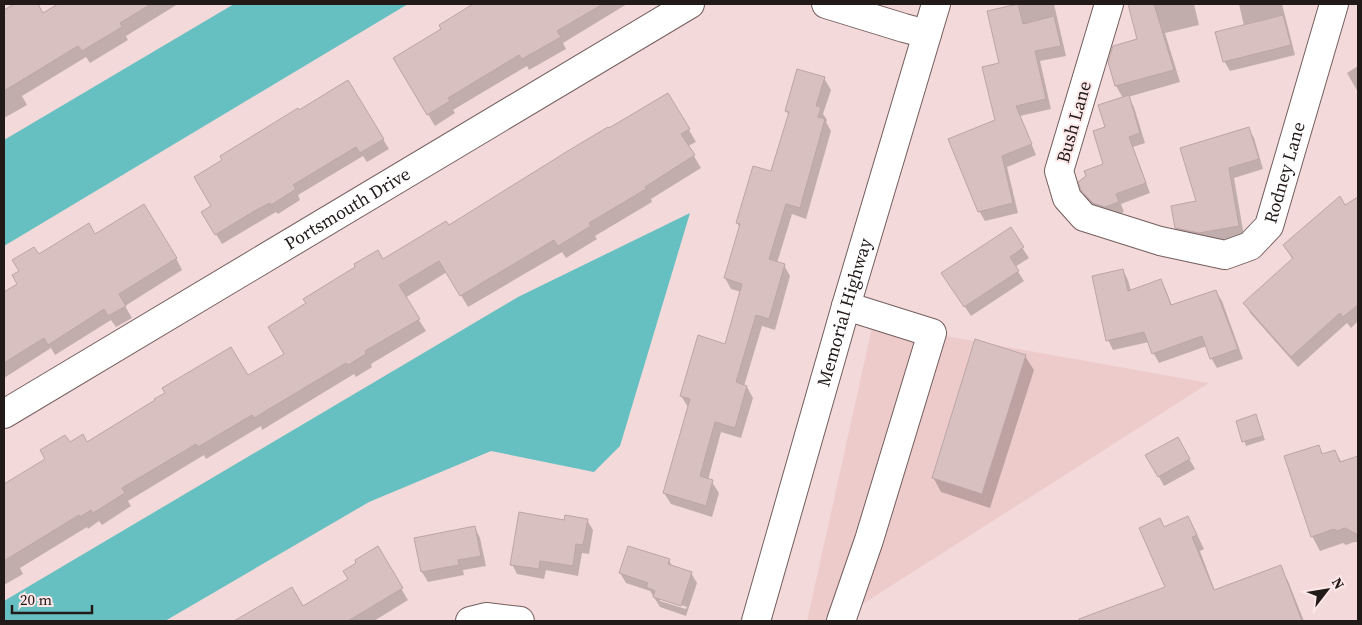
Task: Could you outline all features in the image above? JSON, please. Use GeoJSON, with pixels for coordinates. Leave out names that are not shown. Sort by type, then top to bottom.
{"type":"FeatureCollection","features":[{"type":"Feature","properties":{"kind":"street","name":"Portsmouth Drive"},"geometry":{"type":"LineString","coordinates":[[4,414],[690,4]]}},
{"type":"Feature","properties":{"kind":"street"},"geometry":{"type":"LineString","coordinates":[[826,4],[927,34]]}},
{"type":"Feature","properties":{"kind":"street","name":"Memorial Highway"},"geometry":{"type":"LineString","coordinates":[[756,621],[846,306],[936,4]]}},
{"type":"Feature","properties":{"kind":"street","name":"Bush Lane"},"geometry":{"type":"LineString","coordinates":[[1109,4],[1059,171],[1067,198],[1084,217],[1160,241]]}},
{"type":"Feature","properties":{"kind":"street","name":"Rodney Lane"},"geometry":{"type":"LineString","coordinates":[[1160,241],[1225,255],[1250,246],[1269,226],[1334,4]]}},
{"type":"Feature","properties":{"kind":"street"},"geometry":{"type":"LineString","coordinates":[[841,621],[869,540],[932,333],[846,306]]}},
{"type":"Feature","properties":{"kind":"street"},"geometry":{"type":"LineString","coordinates":[[470,621],[486,617],[520,621]]}},
{"type":"Feature","properties":{"kind":"shaded area"},"geometry":{"type":"Polygon","coordinates":[[[873,323],[1209,383],[836,621],[807,621],[873,323]]]}},
{"type":"Feature","properties":{"kind":"water"},"geometry":{"type":"Polygon","coordinates":[[[234,4],[408,4],[4,246],[4,140],[234,4]]]}},
{"type":"Feature","properties":{"kind":"water"},"geometry":{"type":"Polygon","coordinates":[[[690,213],[620,446],[594,472],[491,451],[369,502],[165,621],[4,621],[4,601],[518,297],[690,213]]]}},
{"type":"Feature","properties":{"kind":"building"},"geometry":{"type":"Polygon","coordinates":[[[14,4],[38,4],[43,13],[58,4],[151,4],[120,23],[122,27],[82,51],[78,46],[4,91],[4,10],[14,4]]]}},
{"type":"Feature","properties":{"kind":"building"},"geometry":{"type":"Polygon","coordinates":[[[473,4],[603,4],[557,31],[561,37],[522,59],[519,55],[448,98],[450,101],[427,115],[393,58],[441,29],[439,25],[473,4]]]}},
{"type":"Feature","properties":{"kind":"building"},"geometry":{"type":"Polygon","coordinates":[[[1018,4],[1023,24],[1054,16],[1061,46],[1035,51],[1046,99],[1016,106],[1032,144],[1002,156],[1013,203],[978,212],[948,139],[995,120],[982,67],[999,63],[987,11],[1018,4]]]}},
{"type":"Feature","properties":{"kind":"building"},"geometry":{"type":"Polygon","coordinates":[[[1128,4],[1154,4],[1174,70],[1115,86],[1108,62],[1113,46],[1137,39],[1128,4]]]}},
{"type":"Feature","properties":{"kind":"building"},"geometry":{"type":"Polygon","coordinates":[[[1283,15],[1291,45],[1223,62],[1215,32],[1283,15]]]}},
{"type":"Feature","properties":{"kind":"building"},"geometry":{"type":"Polygon","coordinates":[[[797,69],[825,77],[816,106],[821,107],[818,117],[825,119],[800,208],[786,204],[769,259],[785,264],[769,319],[756,315],[736,382],[747,386],[735,428],[715,422],[700,476],[713,480],[706,506],[663,493],[690,399],[680,396],[698,335],[725,344],[742,284],[724,278],[740,224],[736,223],[753,166],[771,171],[789,112],[785,111],[797,69]]]}},
{"type":"Feature","properties":{"kind":"building"},"geometry":{"type":"Polygon","coordinates":[[[348,80],[384,139],[360,153],[356,147],[293,185],[296,189],[271,205],[270,203],[256,210],[215,235],[201,212],[211,206],[194,177],[222,160],[220,156],[348,80]]]}},
{"type":"Feature","properties":{"kind":"building"},"geometry":{"type":"Polygon","coordinates":[[[668,93],[690,129],[681,134],[695,155],[645,187],[646,189],[589,223],[591,226],[558,246],[554,240],[460,296],[439,261],[399,285],[420,319],[365,351],[366,354],[348,365],[346,363],[254,418],[252,415],[198,447],[196,444],[122,488],[125,493],[93,513],[91,510],[80,517],[79,515],[4,561],[4,484],[45,459],[40,450],[65,435],[70,442],[83,434],[87,442],[165,393],[162,388],[231,347],[248,375],[284,354],[268,327],[306,303],[303,299],[355,267],[354,264],[378,250],[383,259],[446,221],[449,225],[571,149],[668,93]]]}},
{"type":"Feature","properties":{"kind":"building"},"geometry":{"type":"Polygon","coordinates":[[[1129,95],[1140,133],[1129,137],[1146,183],[1116,194],[1119,202],[1105,207],[1093,203],[1081,190],[1078,182],[1086,176],[1084,171],[1103,164],[1093,131],[1105,127],[1098,105],[1129,95]]]}},
{"type":"Feature","properties":{"kind":"building"},"geometry":{"type":"Polygon","coordinates":[[[1249,127],[1259,159],[1229,168],[1239,226],[1199,233],[1175,228],[1171,206],[1196,201],[1180,148],[1249,127]]]}},
{"type":"Feature","properties":{"kind":"building"},"geometry":{"type":"Polygon","coordinates":[[[1340,196],[1345,205],[1358,197],[1358,305],[1343,317],[1340,313],[1291,357],[1243,303],[1293,258],[1283,245],[1340,196]]]}},
{"type":"Feature","properties":{"kind":"building"},"geometry":{"type":"Polygon","coordinates":[[[144,204],[177,258],[119,294],[126,306],[108,316],[104,309],[48,345],[44,338],[4,363],[4,292],[17,284],[12,275],[19,271],[12,260],[34,247],[39,254],[89,223],[95,234],[144,204]]]}},
{"type":"Feature","properties":{"kind":"building"},"geometry":{"type":"Polygon","coordinates":[[[1011,227],[1024,247],[1010,257],[1019,271],[964,307],[941,273],[1011,227]]]}},
{"type":"Feature","properties":{"kind":"building"},"geometry":{"type":"Polygon","coordinates":[[[1123,269],[1128,291],[1161,279],[1171,305],[1216,290],[1238,349],[1210,359],[1202,336],[1152,354],[1144,332],[1106,341],[1092,276],[1123,269]]]}},
{"type":"Feature","properties":{"kind":"building"},"geometry":{"type":"Polygon","coordinates":[[[975,339],[1026,355],[982,494],[932,478],[975,339]]]}},
{"type":"Feature","properties":{"kind":"building"},"geometry":{"type":"Polygon","coordinates":[[[1256,414],[1263,436],[1242,442],[1236,421],[1256,414]]]}},
{"type":"Feature","properties":{"kind":"building"},"geometry":{"type":"Polygon","coordinates":[[[1178,437],[1190,459],[1158,477],[1145,455],[1178,437]]]}},
{"type":"Feature","properties":{"kind":"building"},"geometry":{"type":"Polygon","coordinates":[[[1319,445],[1322,454],[1335,450],[1340,462],[1358,456],[1358,535],[1345,528],[1337,531],[1334,529],[1311,537],[1284,456],[1319,445]]]}},
{"type":"Feature","properties":{"kind":"building"},"geometry":{"type":"Polygon","coordinates":[[[519,512],[564,520],[565,515],[588,519],[583,545],[576,544],[573,566],[540,561],[539,569],[510,565],[519,512]]]}},
{"type":"Feature","properties":{"kind":"building"},"geometry":{"type":"Polygon","coordinates":[[[1188,516],[1197,535],[1192,537],[1214,590],[1281,565],[1302,621],[1079,621],[1079,619],[1165,587],[1139,528],[1160,518],[1164,527],[1188,516]]]}},
{"type":"Feature","properties":{"kind":"building"},"geometry":{"type":"Polygon","coordinates":[[[475,526],[481,556],[458,560],[459,565],[421,572],[414,538],[475,526]]]}},
{"type":"Feature","properties":{"kind":"building"},"geometry":{"type":"Polygon","coordinates":[[[378,546],[403,588],[348,621],[234,621],[292,587],[303,606],[348,579],[343,571],[356,563],[355,560],[378,546]]]}},
{"type":"Feature","properties":{"kind":"building"},"geometry":{"type":"Polygon","coordinates":[[[628,546],[670,559],[668,564],[692,572],[681,606],[653,597],[655,591],[646,587],[648,583],[619,573],[628,546]]]}}]}
